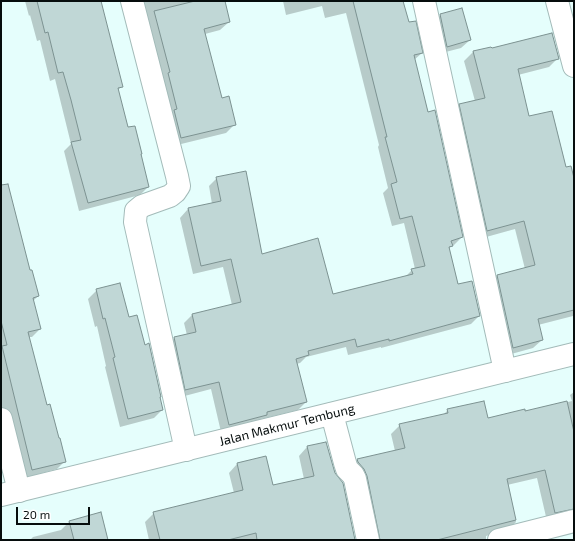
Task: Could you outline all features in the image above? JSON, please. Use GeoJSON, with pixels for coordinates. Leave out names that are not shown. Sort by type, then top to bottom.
{"type":"FeatureCollection","features":[{"type":"Feature","properties":{"kind":"street"},"geometry":{"type":"LineString","coordinates":[[132,1],[179,186],[170,196],[142,206],[136,211],[135,222],[186,450]]}},
{"type":"Feature","properties":{"kind":"street"},"geometry":{"type":"LineString","coordinates":[[424,1],[505,371]]}},
{"type":"Feature","properties":{"kind":"street"},"geometry":{"type":"LineString","coordinates":[[557,1],[574,66]]}},
{"type":"Feature","properties":{"kind":"street","name":"Jalan Makmur Tembung"},"geometry":{"type":"LineString","coordinates":[[10,493],[574,354]]}},
{"type":"Feature","properties":{"kind":"street"},"geometry":{"type":"LineString","coordinates":[[332,414],[347,469],[355,479],[368,540]]}},
{"type":"Feature","properties":{"kind":"street"},"geometry":{"type":"LineString","coordinates":[[1,420],[10,493]]}},
{"type":"Feature","properties":{"kind":"street"},"geometry":{"type":"LineString","coordinates":[[499,540],[574,521]]}},
{"type":"Feature","properties":{"kind":"building"},"geometry":{"type":"Polygon","coordinates":[[[37,1],[101,1],[123,87],[118,88],[128,127],[135,126],[149,187],[88,203],[71,142],[81,140],[71,100],[63,72],[58,73],[48,32],[45,33],[37,1]]]}},
{"type":"Feature","properties":{"kind":"building"},"geometry":{"type":"Polygon","coordinates":[[[195,1],[225,1],[230,22],[204,29],[222,98],[229,96],[236,125],[181,138],[174,110],[177,109],[168,73],[170,72],[154,11],[195,1]]]}},
{"type":"Feature","properties":{"kind":"building"},"geometry":{"type":"Polygon","coordinates":[[[353,1],[403,1],[409,22],[416,21],[423,53],[414,55],[428,112],[435,110],[463,237],[451,241],[453,246],[449,247],[458,284],[472,281],[480,316],[389,341],[389,339],[357,347],[355,339],[308,351],[309,355],[296,359],[307,402],[267,412],[267,415],[229,425],[219,382],[185,390],[174,337],[196,332],[192,314],[241,302],[231,259],[201,266],[188,208],[221,201],[216,177],[246,171],[262,254],[318,238],[333,294],[413,274],[411,269],[425,266],[412,216],[400,219],[391,184],[397,182],[353,1]]]}},
{"type":"Feature","properties":{"kind":"building"},"geometry":{"type":"Polygon","coordinates":[[[462,8],[471,40],[447,47],[440,14],[462,8]]]}},
{"type":"Feature","properties":{"kind":"building"},"geometry":{"type":"Polygon","coordinates":[[[552,33],[559,59],[518,69],[529,116],[552,111],[566,167],[571,166],[574,178],[574,310],[538,319],[543,340],[513,348],[497,275],[535,265],[524,221],[487,231],[459,104],[485,98],[473,51],[492,48],[552,33]]]}},
{"type":"Feature","properties":{"kind":"building"},"geometry":{"type":"Polygon","coordinates":[[[8,184],[30,270],[32,270],[39,296],[33,298],[41,329],[28,332],[47,405],[50,404],[66,462],[32,470],[2,346],[7,345],[1,321],[1,185],[8,184]]]}},
{"type":"Feature","properties":{"kind":"building"},"geometry":{"type":"Polygon","coordinates":[[[120,283],[129,317],[137,315],[145,345],[149,343],[163,410],[128,419],[113,358],[115,357],[105,318],[103,319],[96,289],[120,283]]]}},
{"type":"Feature","properties":{"kind":"building"},"geometry":{"type":"Polygon","coordinates":[[[484,401],[488,418],[567,401],[574,432],[574,509],[555,513],[545,470],[507,479],[516,520],[437,540],[380,540],[367,476],[357,459],[405,448],[399,424],[448,413],[447,409],[484,401]]]}},
{"type":"Feature","properties":{"kind":"building"},"geometry":{"type":"Polygon","coordinates":[[[326,442],[335,473],[343,483],[355,540],[257,540],[256,533],[228,540],[160,540],[153,512],[243,490],[237,463],[266,456],[273,485],[314,476],[307,446],[326,442]]]}},
{"type":"Feature","properties":{"kind":"building"},"geometry":{"type":"Polygon","coordinates":[[[101,512],[108,540],[74,540],[69,521],[101,512]]]}}]}
